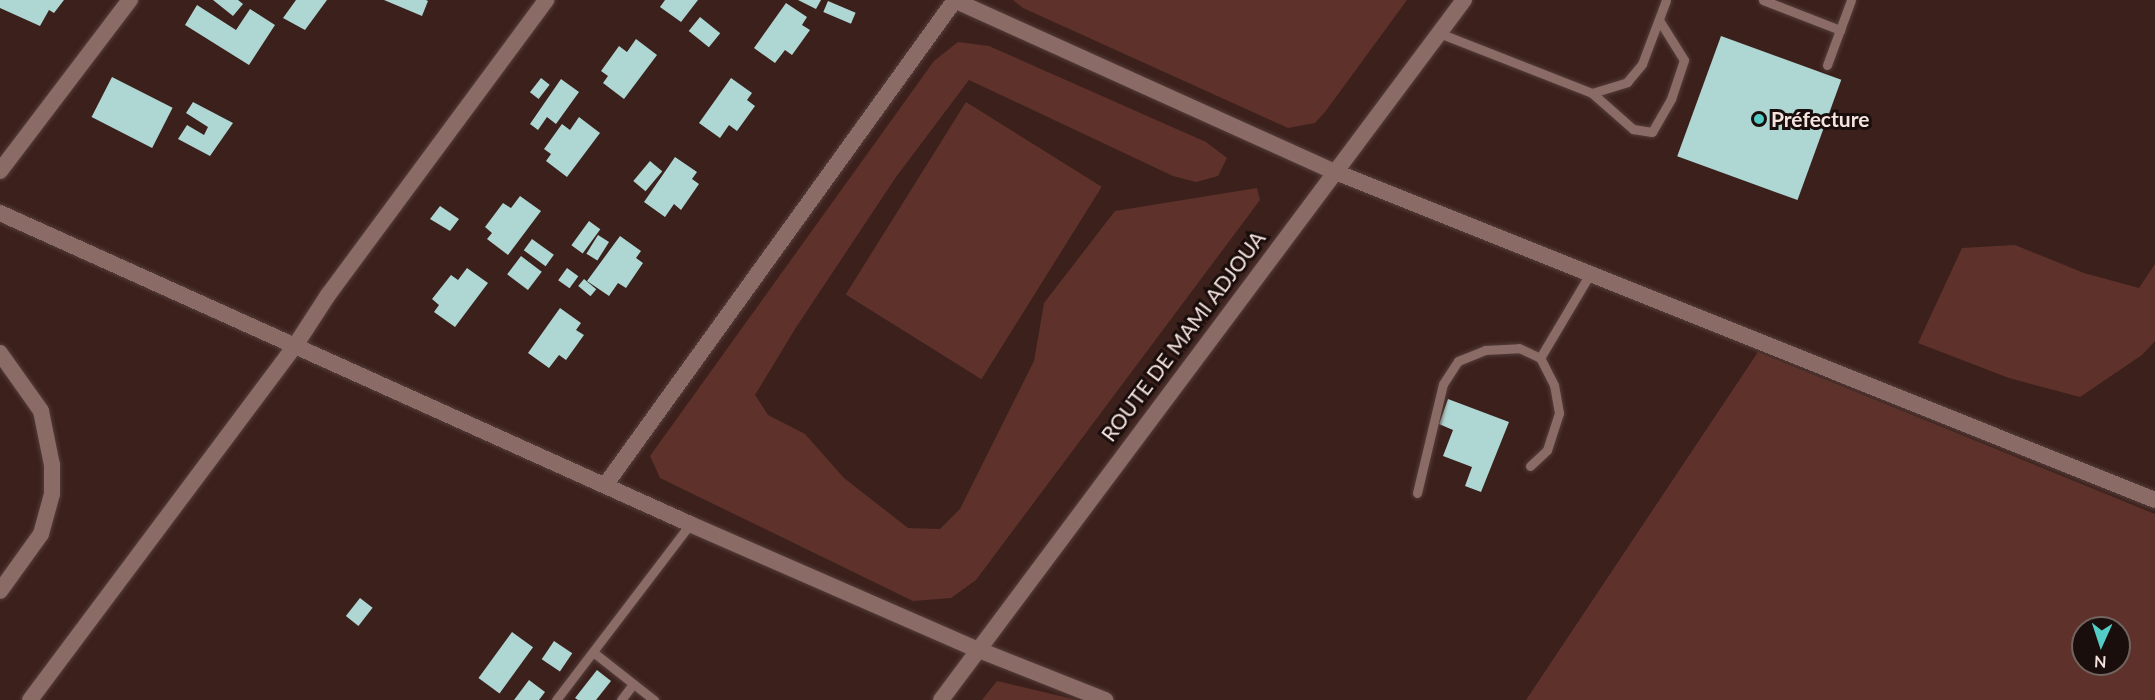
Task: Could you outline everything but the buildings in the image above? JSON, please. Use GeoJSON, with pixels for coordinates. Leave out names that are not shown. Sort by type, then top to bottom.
{"type":"FeatureCollection","features":[{"type":"Feature","properties":{"kind":"street"},"geometry":{"type":"LineString","coordinates":[[0,171],[130,0]]}},
{"type":"Feature","properties":{"kind":"street"},"geometry":{"type":"LineString","coordinates":[[30,700],[295,346],[328,295],[546,0]]}},
{"type":"Feature","properties":{"kind":"street"},"geometry":{"type":"LineString","coordinates":[[606,484],[955,0],[1334,171],[1591,272],[2155,500]]}},
{"type":"Feature","properties":{"kind":"street","name":"ROUTE DE MAMI ADJOUA"},"geometry":{"type":"LineString","coordinates":[[941,700],[1464,0]]}},
{"type":"Feature","properties":{"kind":"street"},"geometry":{"type":"LineString","coordinates":[[0,213],[606,484],[690,524],[979,650],[1105,700]]}},
{"type":"Feature","properties":{"kind":"street"},"geometry":{"type":"LineString","coordinates":[[0,353],[41,411],[52,465],[52,494],[41,534],[0,591]]}},
{"type":"Feature","properties":{"kind":"lane"},"geometry":{"type":"LineString","coordinates":[[1592,93],[1627,82],[1642,64],[1666,0]]}},
{"type":"Feature","properties":{"kind":"lane"},"geometry":{"type":"LineString","coordinates":[[1763,0],[1778,3],[1840,30]]}},
{"type":"Feature","properties":{"kind":"lane"},"geometry":{"type":"LineString","coordinates":[[1827,65],[1851,0]]}},
{"type":"Feature","properties":{"kind":"lane"},"geometry":{"type":"LineString","coordinates":[[1439,33],[1592,93],[1633,129],[1652,132],[1671,99],[1684,60],[1659,20]]}},
{"type":"Feature","properties":{"kind":"lane"},"geometry":{"type":"LineString","coordinates":[[1540,358],[1591,272]]}},
{"type":"Feature","properties":{"kind":"lane"},"geometry":{"type":"LineString","coordinates":[[1417,494],[1443,384],[1458,361],[1485,350],[1519,348],[1540,358],[1554,385],[1559,413],[1547,450],[1530,466]]}},
{"type":"Feature","properties":{"kind":"lane"},"geometry":{"type":"LineString","coordinates":[[556,700],[690,524]]}},
{"type":"Feature","properties":{"kind":"lane"},"geometry":{"type":"LineString","coordinates":[[593,652],[654,700]]}},
{"type":"Feature","properties":{"kind":"lane"},"geometry":{"type":"LineString","coordinates":[[621,700],[633,684]]}},
{"type":"Feature","properties":{"kind":"shaded area"},"geometry":{"type":"Polygon","coordinates":[[[1013,0],[1407,0],[1315,123],[1288,128],[1023,8],[1013,0]]]}},
{"type":"Feature","properties":{"kind":"shaded area"},"geometry":{"type":"Polygon","coordinates":[[[958,42],[989,46],[1206,142],[1227,158],[1218,176],[1196,182],[1173,176],[969,80],[896,177],[795,329],[755,395],[768,415],[805,434],[844,478],[908,528],[940,529],[960,509],[1034,361],[1044,303],[1115,211],[1257,188],[1260,200],[976,580],[951,598],[913,601],[660,478],[650,456],[934,61],[958,42]]]}},
{"type":"Feature","properties":{"kind":"shaded area"},"geometry":{"type":"Polygon","coordinates":[[[966,102],[1102,187],[981,379],[846,295],[966,102]]]}},
{"type":"Feature","properties":{"kind":"shaded area"},"geometry":{"type":"Polygon","coordinates":[[[2015,245],[2084,273],[2139,288],[2155,264],[2155,341],[2142,355],[2080,397],[2009,378],[1918,343],[1962,248],[2015,245]]]}},
{"type":"Feature","properties":{"kind":"shaded area"},"geometry":{"type":"Polygon","coordinates":[[[1758,352],[2155,514],[2155,700],[1526,700],[1758,352]]]}},
{"type":"Feature","properties":{"kind":"shaded area"},"geometry":{"type":"Polygon","coordinates":[[[997,681],[1077,700],[982,700],[997,681]]]}},
{"type":"Feature","properties":{"kind":"place","name":"Préfecture"},"geometry":{"type":"Point","coordinates":[1759,119]}}]}
